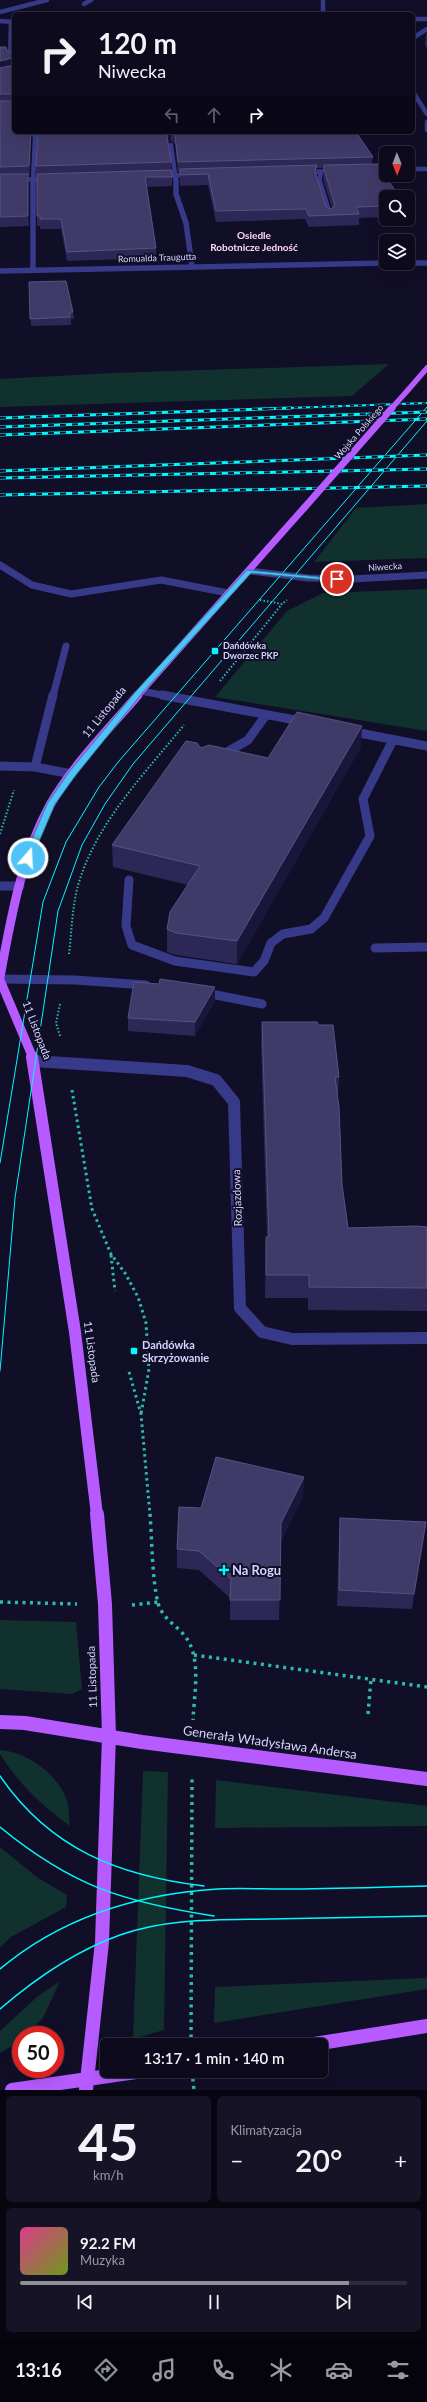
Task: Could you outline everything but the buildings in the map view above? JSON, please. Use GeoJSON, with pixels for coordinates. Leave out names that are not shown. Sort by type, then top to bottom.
{"type":"FeatureCollection","features":[{"type":"Feature","properties":{"kind":"main road","name":"Wojska Polskiego"},"geometry":{"type":"LineString","coordinates":[[304,508],[427,368]]}},
{"type":"Feature","properties":{"kind":"main road","name":"11 Listopada"},"geometry":{"type":"LineString","coordinates":[[87,2084],[102,1942],[109,1736],[104,1604],[96,1504],[74,1332],[48,1175],[34,1061],[0,979],[13,907],[33,844],[51,804],[72,774],[141,691],[304,508]]}},
{"type":"Feature","properties":{"kind":"main road","name":"Generała Władysława Andersa"},"geometry":{"type":"LineString","coordinates":[[0,1722],[25,1723],[192,1748],[427,1779]]}},
{"type":"Feature","properties":{"kind":"main road"},"geometry":{"type":"LineString","coordinates":[[328,2042],[427,2026]]}},
{"type":"Feature","properties":{"kind":"main road"},"geometry":{"type":"LineString","coordinates":[[12,2090],[87,2084],[112,2078]]}},
{"type":"Feature","properties":{"kind":"street"},"geometry":{"type":"LineString","coordinates":[[0,12],[47,0]]}},
{"type":"Feature","properties":{"kind":"street"},"geometry":{"type":"LineString","coordinates":[[84,4],[91,0]]}},
{"type":"Feature","properties":{"kind":"street"},"geometry":{"type":"LineString","coordinates":[[323,0],[323,12]]}},
{"type":"Feature","properties":{"kind":"street"},"geometry":{"type":"LineString","coordinates":[[415,18],[427,19]]}},
{"type":"Feature","properties":{"kind":"street"},"geometry":{"type":"LineString","coordinates":[[0,21],[12,22]]}},
{"type":"Feature","properties":{"kind":"street"},"geometry":{"type":"LineString","coordinates":[[12,23],[10,56],[12,58]]}},
{"type":"Feature","properties":{"kind":"street"},"geometry":{"type":"LineString","coordinates":[[415,37],[427,29]]}},
{"type":"Feature","properties":{"kind":"street"},"geometry":{"type":"LineString","coordinates":[[415,95],[427,114]]}},
{"type":"Feature","properties":{"kind":"street"},"geometry":{"type":"LineString","coordinates":[[427,122],[427,130]]}},
{"type":"Feature","properties":{"kind":"street"},"geometry":{"type":"LineString","coordinates":[[33,270],[32,154],[35,137],[34,134]]}},
{"type":"Feature","properties":{"kind":"street"},"geometry":{"type":"LineString","coordinates":[[172,145],[176,175],[176,194],[186,223],[192,266]]}},
{"type":"Feature","properties":{"kind":"street"},"geometry":{"type":"LineString","coordinates":[[415,169],[427,169]]}},
{"type":"Feature","properties":{"kind":"street"},"geometry":{"type":"LineString","coordinates":[[364,170],[379,170]]}},
{"type":"Feature","properties":{"kind":"street"},"geometry":{"type":"LineString","coordinates":[[298,172],[342,171]]}},
{"type":"Feature","properties":{"kind":"street"},"geometry":{"type":"LineString","coordinates":[[321,172],[319,182],[330,216]]}},
{"type":"Feature","properties":{"kind":"street"},"geometry":{"type":"LineString","coordinates":[[152,176],[199,175]]}},
{"type":"Feature","properties":{"kind":"street"},"geometry":{"type":"LineString","coordinates":[[0,180],[57,179]]}},
{"type":"Feature","properties":{"kind":"street","name":"Romualda Traugutta"},"geometry":{"type":"LineString","coordinates":[[0,271],[379,263]]}},
{"type":"Feature","properties":{"kind":"street"},"geometry":{"type":"LineString","coordinates":[[415,263],[427,263]]}},
{"type":"Feature","properties":{"kind":"street"},"geometry":{"type":"LineString","coordinates":[[0,565],[32,585],[71,594],[161,580],[228,593]]}},
{"type":"Feature","properties":{"kind":"street","name":"Niwecka"},"geometry":{"type":"LineString","coordinates":[[249,571],[308,578],[351,579],[427,575]]}},
{"type":"Feature","properties":{"kind":"street"},"geometry":{"type":"LineString","coordinates":[[35,767],[66,646]]}},
{"type":"Feature","properties":{"kind":"street"},"geometry":{"type":"LineString","coordinates":[[141,691],[315,724]]}},
{"type":"Feature","properties":{"kind":"street"},"geometry":{"type":"LineString","coordinates":[[213,758],[242,747],[262,724],[266,715]]}},
{"type":"Feature","properties":{"kind":"street"},"geometry":{"type":"LineString","coordinates":[[338,728],[427,746]]}},
{"type":"Feature","properties":{"kind":"street"},"geometry":{"type":"LineString","coordinates":[[129,880],[126,926],[132,945],[147,954],[228,970],[254,972],[264,961],[271,943],[283,934],[311,929],[324,918],[370,836],[363,799],[393,740]]}},
{"type":"Feature","properties":{"kind":"street"},"geometry":{"type":"LineString","coordinates":[[0,766],[35,767],[72,774]]}},
{"type":"Feature","properties":{"kind":"street"},"geometry":{"type":"LineString","coordinates":[[0,886],[20,886]]}},
{"type":"Feature","properties":{"kind":"street"},"geometry":{"type":"LineString","coordinates":[[375,948],[427,947]]}},
{"type":"Feature","properties":{"kind":"street"},"geometry":{"type":"LineString","coordinates":[[0,979],[153,986]]}},
{"type":"Feature","properties":{"kind":"street"},"geometry":{"type":"LineString","coordinates":[[192,991],[262,1004]]}},
{"type":"Feature","properties":{"kind":"street","name":"Rozjazdowa"},"geometry":{"type":"LineString","coordinates":[[34,1061],[187,1070],[216,1080],[234,1102],[240,1308],[262,1332],[292,1339],[427,1338]]}},
{"type":"Feature","properties":{"kind":"path"},"geometry":{"type":"LineString","coordinates":[[141,1414],[149,1369],[146,1323],[138,1297],[125,1273],[111,1254],[98,1224],[88,1195],[69,1063],[56,1024],[64,981],[73,911],[80,878],[90,854],[127,796],[282,604]]}},
{"type":"Feature","properties":{"kind":"path"},"geometry":{"type":"LineString","coordinates":[[0,834],[18,777],[35,767]]}},
{"type":"Feature","properties":{"kind":"path"},"geometry":{"type":"LineString","coordinates":[[111,1254],[115,1291]]}},
{"type":"Feature","properties":{"kind":"path"},"geometry":{"type":"LineString","coordinates":[[129,1372],[141,1414],[158,1602],[166,1619],[184,1636],[194,1655],[190,2038]]}},
{"type":"Feature","properties":{"kind":"path"},"geometry":{"type":"LineString","coordinates":[[0,1602],[76,1604]]}},
{"type":"Feature","properties":{"kind":"path"},"geometry":{"type":"LineString","coordinates":[[194,1655],[427,1686]]}},
{"type":"Feature","properties":{"kind":"path"},"geometry":{"type":"LineString","coordinates":[[368,1714],[371,1679]]}},
{"type":"Feature","properties":{"kind":"path"},"geometry":{"type":"LineString","coordinates":[[193,2078],[194,2090]]}},
{"type":"Feature","properties":{"kind":"green space"},"geometry":{"type":"Polygon","coordinates":[[[389,364],[352,396],[0,407],[0,379],[112,373],[389,364]]]}},
{"type":"Feature","properties":{"kind":"green space"},"geometry":{"type":"Polygon","coordinates":[[[427,504],[427,558],[314,562],[356,508],[427,504]]]}},
{"type":"Feature","properties":{"kind":"green space"},"geometry":{"type":"Polygon","coordinates":[[[427,589],[427,731],[215,697],[287,611],[323,593],[427,589]]]}},
{"type":"Feature","properties":{"kind":"green space"},"geometry":{"type":"Polygon","coordinates":[[[0,1620],[76,1622],[82,1689],[72,1694],[0,1689],[0,1620]]]}},
{"type":"Feature","properties":{"kind":"green space"},"geometry":{"type":"Polygon","coordinates":[[[0,1750],[21,1755],[42,1767],[51,1775],[64,1794],[68,1804],[70,1826],[31,1793],[7,1765],[0,1754],[0,1750]]]}},
{"type":"Feature","properties":{"kind":"green space"},"geometry":{"type":"Polygon","coordinates":[[[143,1771],[168,1772],[164,2030],[133,2038],[143,1771]]]}},
{"type":"Feature","properties":{"kind":"green space"},"geometry":{"type":"Polygon","coordinates":[[[216,1780],[427,1806],[427,1826],[215,1828],[216,1780]]]}},
{"type":"Feature","properties":{"kind":"green space"},"geometry":{"type":"Polygon","coordinates":[[[0,1847],[38,1878],[67,1895],[66,1907],[11,1937],[0,1947],[0,1847]]]}},
{"type":"Feature","properties":{"kind":"green space"},"geometry":{"type":"Polygon","coordinates":[[[427,1978],[427,1989],[214,2023],[215,1987],[427,1978]]]}},
{"type":"Feature","properties":{"kind":"green space"},"geometry":{"type":"Polygon","coordinates":[[[60,1981],[43,2018],[35,2026],[12,2026],[12,2046],[0,2053],[0,2031],[38,1996],[60,1981]]]}},
{"type":"Feature","properties":{"kind":"tram line"},"geometry":{"type":"LineString","coordinates":[[0,1163],[43,902],[66,842],[99,787],[119,761],[427,407]]}},
{"type":"Feature","properties":{"kind":"tram line"},"geometry":{"type":"LineString","coordinates":[[0,1371],[15,1198],[58,911],[82,845],[105,804],[133,764],[427,421]]}},
{"type":"Feature","properties":{"kind":"tram line"},"geometry":{"type":"LineString","coordinates":[[0,1776],[20,1801],[41,1823],[64,1840],[89,1855],[115,1866],[143,1875],[204,1886]]}},
{"type":"Feature","properties":{"kind":"tram line"},"geometry":{"type":"LineString","coordinates":[[0,1827],[51,1864],[75,1877],[100,1888],[139,1901]]}},
{"type":"Feature","properties":{"kind":"tram line"},"geometry":{"type":"LineString","coordinates":[[139,1901],[158,1896],[218,1889],[320,1889],[427,1886]]}},
{"type":"Feature","properties":{"kind":"tram line"},"geometry":{"type":"LineString","coordinates":[[0,1969],[49,1935],[75,1922],[102,1911],[139,1901]]}},
{"type":"Feature","properties":{"kind":"tram line"},"geometry":{"type":"LineString","coordinates":[[139,1901],[182,1911],[214,1916]]}},
{"type":"Feature","properties":{"kind":"tram line"},"geometry":{"type":"LineString","coordinates":[[0,2009],[42,1976],[72,1957],[103,1942],[138,1929],[157,1925],[213,1920],[427,1916]]}},
{"type":"Feature","properties":{"kind":"railway"},"geometry":{"type":"LineString","coordinates":[[264,409],[427,403]]}},
{"type":"Feature","properties":{"kind":"railway"},"geometry":{"type":"LineString","coordinates":[[264,409],[291,408]]}},
{"type":"Feature","properties":{"kind":"railway"},"geometry":{"type":"LineString","coordinates":[[0,418],[264,409]]}},
{"type":"Feature","properties":{"kind":"railway"},"geometry":{"type":"LineString","coordinates":[[0,427],[427,412]]}},
{"type":"Feature","properties":{"kind":"railway"},"geometry":{"type":"LineString","coordinates":[[0,435],[427,419]]}},
{"type":"Feature","properties":{"kind":"railway"},"geometry":{"type":"LineString","coordinates":[[0,471],[427,455]]}},
{"type":"Feature","properties":{"kind":"railway"},"geometry":{"type":"LineString","coordinates":[[0,478],[427,469]]}},
{"type":"Feature","properties":{"kind":"railway"},"geometry":{"type":"LineString","coordinates":[[0,495],[427,486]]}},
{"type":"Feature","properties":{"kind":"place","name":"Dańdówka Dworzec PKP"},"geometry":{"type":"Point","coordinates":[215,651]}},
{"type":"Feature","properties":{"kind":"place","name":"Dańdówka Skrzyżowanie"},"geometry":{"type":"Point","coordinates":[134,1351]}},
{"type":"Feature","properties":{"kind":"place","name":"Na Rogu"},"geometry":{"type":"Point","coordinates":[224,1570]}},
{"type":"Feature","properties":{"kind":"district","name":"Osiedle Robotnicze Jedność"},"geometry":{"type":"Point","coordinates":[254,240]}},
{"type":"Feature","properties":{"kind":"route"},"geometry":{"type":"LineString","coordinates":[[28,858],[51,804],[72,774],[141,691],[249,571],[308,578],[337,579]]}}]}
